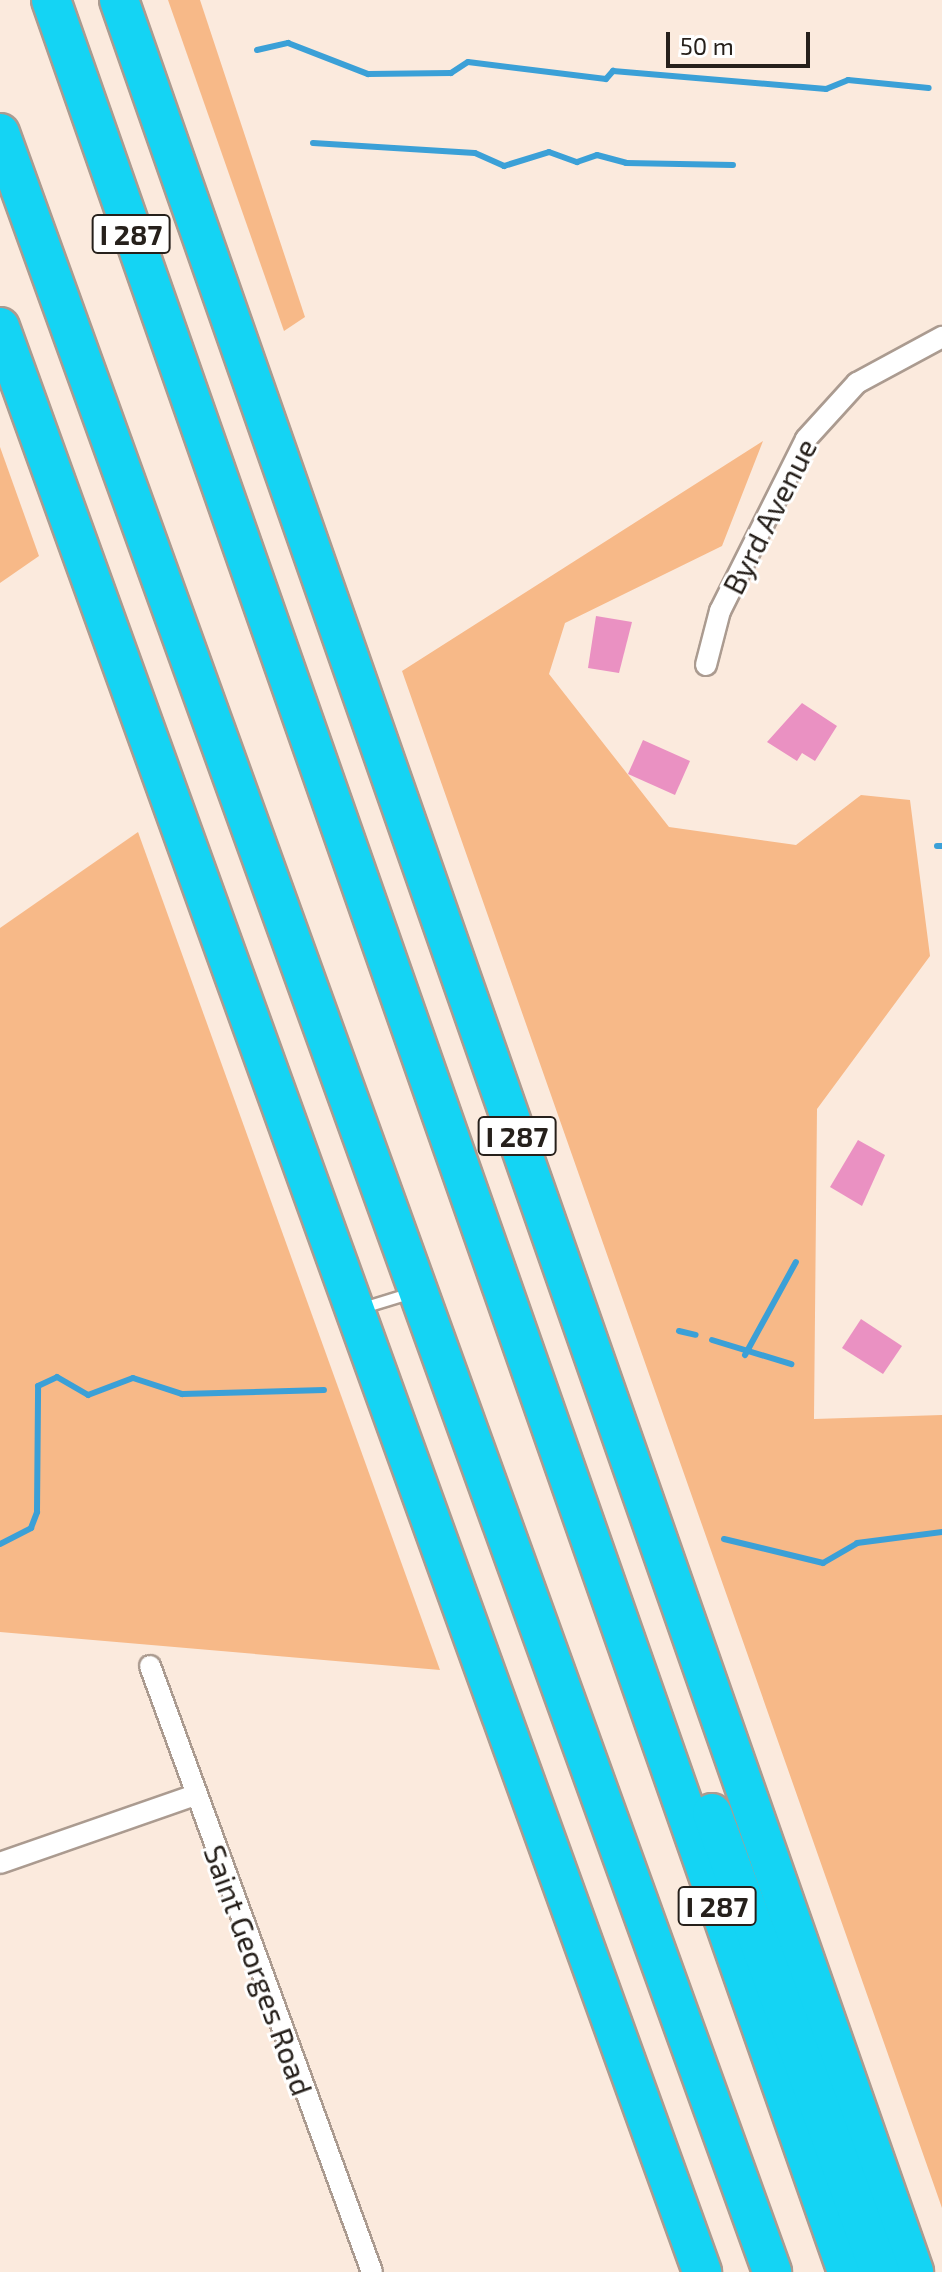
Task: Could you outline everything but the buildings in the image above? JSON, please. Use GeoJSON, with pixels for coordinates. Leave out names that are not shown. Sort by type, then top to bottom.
{"type":"FeatureCollection","features":[{"type":"Feature","properties":{"kind":"highway","name":"I 287"},"geometry":{"type":"LineString","coordinates":[[51,0],[847,2272]]}},
{"type":"Feature","properties":{"kind":"highway","name":"I 287"},"geometry":{"type":"LineString","coordinates":[[119,0],[914,2272]]}},
{"type":"Feature","properties":{"kind":"highway","name":"I 287"},"geometry":{"type":"LineString","coordinates":[[0,133],[772,2272]]}},
{"type":"Feature","properties":{"kind":"highway"},"geometry":{"type":"LineString","coordinates":[[0,327],[702,2272]]}},
{"type":"Feature","properties":{"kind":"highway"},"geometry":{"type":"LineString","coordinates":[[589,1540],[703,1788],[880,2272]]}},
{"type":"Feature","properties":{"kind":"street","name":"Byrd Avenue"},"geometry":{"type":"LineString","coordinates":[[706,665],[720,611],[806,439],[857,383],[942,337]]}},
{"type":"Feature","properties":{"kind":"street","name":"Saint Georges Road"},"geometry":{"type":"LineString","coordinates":[[150,1666],[372,2272]]}},
{"type":"Feature","properties":{"kind":"street"},"geometry":{"type":"LineString","coordinates":[[0,1863],[195,1795]]}},
{"type":"Feature","properties":{"kind":"lane"},"geometry":{"type":"LineString","coordinates":[[355,1311],[418,1291]]}},
{"type":"Feature","properties":{"kind":"shaded area"},"geometry":{"type":"Polygon","coordinates":[[[168,0],[200,0],[305,317],[284,331],[168,0]]]}},
{"type":"Feature","properties":{"kind":"shaded area"},"geometry":{"type":"Polygon","coordinates":[[[763,441],[722,546],[565,623],[549,674],[669,827],[796,845],[861,795],[910,800],[930,956],[817,1109],[814,1419],[942,1415],[942,2208],[402,671],[763,441]]]}},
{"type":"Feature","properties":{"kind":"shaded area"},"geometry":{"type":"Polygon","coordinates":[[[0,447],[39,556],[0,583],[0,447]]]}},
{"type":"Feature","properties":{"kind":"shaded area"},"geometry":{"type":"Polygon","coordinates":[[[138,832],[440,1670],[0,1632],[0,928],[138,832]]]}},
{"type":"Feature","properties":{"kind":"waterway"},"geometry":{"type":"LineString","coordinates":[[257,50],[288,43],[368,74],[451,73],[468,62],[606,79],[613,71],[826,89],[848,80],[929,88]]}},
{"type":"Feature","properties":{"kind":"waterway"},"geometry":{"type":"LineString","coordinates":[[313,143],[475,153],[504,166],[549,152],[577,162],[597,155],[626,163],[733,165]]}},
{"type":"Feature","properties":{"kind":"waterway"},"geometry":{"type":"LineString","coordinates":[[937,846],[942,846]]}},
{"type":"Feature","properties":{"kind":"waterway"},"geometry":{"type":"LineString","coordinates":[[745,1355],[796,1262]]}},
{"type":"Feature","properties":{"kind":"waterway"},"geometry":{"type":"LineString","coordinates":[[679,1331],[696,1335]]}},
{"type":"Feature","properties":{"kind":"waterway"},"geometry":{"type":"LineString","coordinates":[[712,1340],[791,1364]]}},
{"type":"Feature","properties":{"kind":"waterway"},"geometry":{"type":"LineString","coordinates":[[0,1544],[31,1528],[37,1512],[38,1386],[57,1377],[88,1395],[133,1378],[182,1394],[324,1390]]}},
{"type":"Feature","properties":{"kind":"waterway"},"geometry":{"type":"LineString","coordinates":[[724,1539],[823,1563],[857,1543],[942,1532]]}}]}
